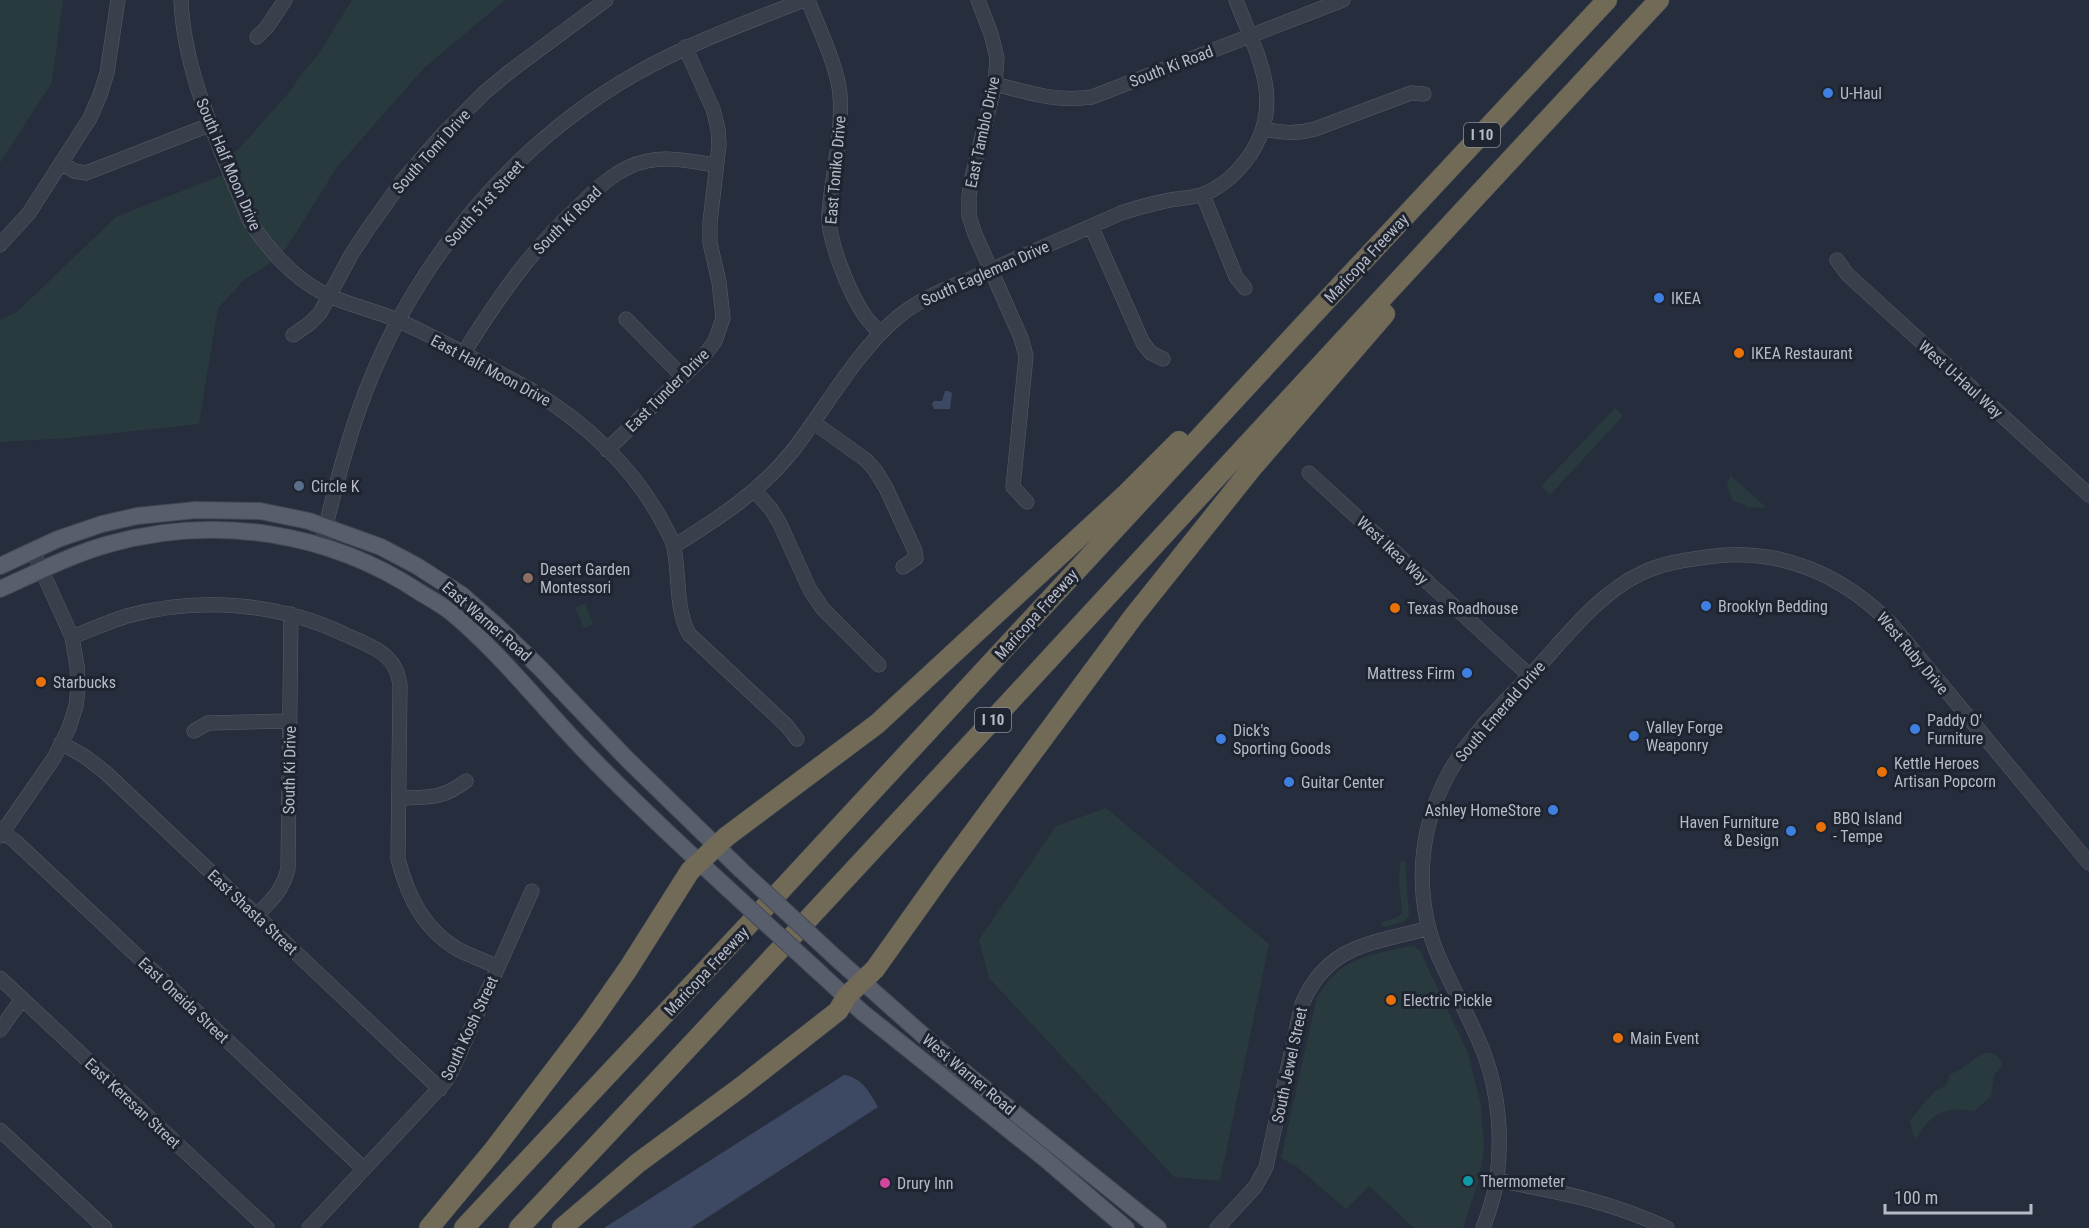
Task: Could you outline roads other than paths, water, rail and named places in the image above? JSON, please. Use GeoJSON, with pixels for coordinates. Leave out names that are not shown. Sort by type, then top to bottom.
{"type":"FeatureCollection","features":[{"type":"Feature","properties":{"kind":"highway","name":"Maricopa Freeway"},"geometry":{"type":"LineString","coordinates":[[464,1228],[759,914],[1607,0]]}},
{"type":"Feature","properties":{"kind":"highway","name":"I 10"},"geometry":{"type":"LineString","coordinates":[[519,1228],[894,828],[1463,209],[1659,0]]}},
{"type":"Feature","properties":{"kind":"highway"},"geometry":{"type":"LineString","coordinates":[[561,1228],[638,1163],[741,1087],[838,1011],[847,996],[875,969],[957,854],[1133,617],[1252,468],[1406,289],[1463,209]]}},
{"type":"Feature","properties":{"kind":"highway"},"geometry":{"type":"LineString","coordinates":[[429,1228],[557,1068],[628,969],[690,871],[716,846],[877,724],[1126,494],[1199,421],[1327,284],[1356,269]]}},
{"type":"Feature","properties":{"kind":"main road","name":"East Warner Road"},"geometry":{"type":"LineString","coordinates":[[0,566],[58,539],[102,524],[137,516],[196,510],[260,511],[326,526],[381,547],[417,566],[462,595],[541,669],[634,767],[786,912]]}},
{"type":"Feature","properties":{"kind":"main road","name":"East Warner Road"},"geometry":{"type":"LineString","coordinates":[[0,589],[66,558],[109,544],[140,537],[199,530],[258,531],[321,545],[375,566],[409,584],[451,612],[621,789],[773,930]]}},
{"type":"Feature","properties":{"kind":"main road"},"geometry":{"type":"LineString","coordinates":[[465,626],[478,610]]}},
{"type":"Feature","properties":{"kind":"main road","name":"West Warner Road"},"geometry":{"type":"LineString","coordinates":[[786,912],[969,1076],[1158,1228]]}},
{"type":"Feature","properties":{"kind":"main road","name":"West Warner Road"},"geometry":{"type":"LineString","coordinates":[[773,930],[862,1012],[1072,1181],[1126,1228]]}},
{"type":"Feature","properties":{"kind":"main road"},"geometry":{"type":"LineString","coordinates":[[1072,1181],[1082,1180],[1094,1187],[1141,1228]]}},
{"type":"Feature","properties":{"kind":"street"},"geometry":{"type":"LineString","coordinates":[[0,245],[29,213],[90,118],[107,73],[118,0]]}},
{"type":"Feature","properties":{"kind":"street","name":"South Half Moon Drive"},"geometry":{"type":"LineString","coordinates":[[181,0],[188,51],[198,88],[249,220],[262,239],[288,268],[308,283],[330,296],[398,321]]}},
{"type":"Feature","properties":{"kind":"street"},"geometry":{"type":"LineString","coordinates":[[257,37],[267,27],[285,0]]}},
{"type":"Feature","properties":{"kind":"street","name":"South Tomi Drive"},"geometry":{"type":"LineString","coordinates":[[293,335],[320,313],[351,255],[386,203],[443,134],[484,93],[509,72],[606,0]]}},
{"type":"Feature","properties":{"kind":"street","name":"South 51st Street"},"geometry":{"type":"LineString","coordinates":[[321,545],[361,404],[375,370],[398,321],[437,257],[463,222],[496,185],[535,147],[589,104],[636,74],[685,47],[806,0]]}},
{"type":"Feature","properties":{"kind":"street","name":"East Toniko Drive"},"geometry":{"type":"LineString","coordinates":[[806,0],[835,71],[840,92],[840,127],[829,230],[856,301],[880,333]]}},
{"type":"Feature","properties":{"kind":"street","name":"East Tamblo Drive"},"geometry":{"type":"LineString","coordinates":[[978,0],[997,58],[995,84],[969,196],[969,216],[990,270],[1021,338],[1026,356],[1013,487],[1027,502]]}},
{"type":"Feature","properties":{"kind":"street","name":"South Eagleman Drive"},"geometry":{"type":"LineString","coordinates":[[674,546],[755,491],[794,449],[862,354],[880,333],[912,306],[1121,213],[1149,204],[1203,195],[1222,185],[1237,172],[1254,149],[1264,129],[1268,88],[1236,0]]}},
{"type":"Feature","properties":{"kind":"street","name":"South Ki Road"},"geometry":{"type":"LineString","coordinates":[[995,84],[1070,100],[1092,97],[1343,0]]}},
{"type":"Feature","properties":{"kind":"street","name":"East Tunder Drive"},"geometry":{"type":"LineString","coordinates":[[607,450],[702,357],[715,340],[723,318],[719,282],[710,243],[710,222],[719,145],[716,119],[685,47]]}},
{"type":"Feature","properties":{"kind":"street"},"geometry":{"type":"LineString","coordinates":[[1264,129],[1301,133],[1411,93],[1424,94]]}},
{"type":"Feature","properties":{"kind":"street"},"geometry":{"type":"LineString","coordinates":[[62,163],[74,171],[86,173],[212,124]]}},
{"type":"Feature","properties":{"kind":"street","name":"South Ki Road"},"geometry":{"type":"LineString","coordinates":[[463,354],[494,303],[516,274],[564,220],[600,185],[625,168],[648,160],[673,159],[716,165]]}},
{"type":"Feature","properties":{"kind":"street"},"geometry":{"type":"LineString","coordinates":[[1203,195],[1236,277],[1245,288]]}},
{"type":"Feature","properties":{"kind":"street"},"geometry":{"type":"LineString","coordinates":[[1091,226],[1143,342],[1151,353],[1163,359]]}},
{"type":"Feature","properties":{"kind":"street","name":"West U-Haul Way"},"geometry":{"type":"LineString","coordinates":[[1838,260],[1847,274],[2089,495]]}},
{"type":"Feature","properties":{"kind":"street"},"geometry":{"type":"LineString","coordinates":[[626,319],[683,377]]}},
{"type":"Feature","properties":{"kind":"street","name":"East Half Moon Drive"},"geometry":{"type":"LineString","coordinates":[[398,321],[551,402],[582,426],[607,450],[644,493],[658,514],[674,546],[680,608],[689,634],[787,726],[798,740]]}},
{"type":"Feature","properties":{"kind":"street"},"geometry":{"type":"LineString","coordinates":[[813,422],[866,460],[875,470],[886,488],[915,551],[916,558],[903,567]]}},
{"type":"Feature","properties":{"kind":"street","name":"West Ikea Way"},"geometry":{"type":"LineString","coordinates":[[1310,473],[1530,676]]}},
{"type":"Feature","properties":{"kind":"street"},"geometry":{"type":"LineString","coordinates":[[755,491],[771,509],[780,524],[810,590],[824,609],[879,665]]}},
{"type":"Feature","properties":{"kind":"street"},"geometry":{"type":"LineString","coordinates":[[1,832],[54,758],[69,728],[76,706],[77,666],[72,637],[33,551]]}},
{"type":"Feature","properties":{"kind":"street","name":"West Ruby Drive"},"geometry":{"type":"LineString","coordinates":[[1674,562],[1725,554],[1770,556],[1812,569],[1850,588],[1864,598],[1893,626],[2074,848],[2089,863]]}},
{"type":"Feature","properties":{"kind":"street","name":"South Emerald Drive"},"geometry":{"type":"LineString","coordinates":[[1483,1228],[1497,1180],[1498,1119],[1491,1078],[1481,1046],[1440,961],[1424,907],[1422,868],[1432,811],[1449,773],[1464,750],[1587,615],[1612,593],[1642,573],[1674,562]]}},
{"type":"Feature","properties":{"kind":"street"},"geometry":{"type":"LineString","coordinates":[[72,637],[128,616],[156,610],[219,605],[252,607],[291,614],[328,626],[383,654],[395,667],[400,685],[398,860],[405,886],[418,912],[437,934],[458,949],[498,967]]}},
{"type":"Feature","properties":{"kind":"street","name":"South Ki Drive"},"geometry":{"type":"LineString","coordinates":[[257,915],[284,885],[288,869],[291,614]]}},
{"type":"Feature","properties":{"kind":"street"},"geometry":{"type":"LineString","coordinates":[[194,731],[208,723],[289,721]]}},
{"type":"Feature","properties":{"kind":"street","name":"East Shasta Street"},"geometry":{"type":"LineString","coordinates":[[61,743],[84,756],[105,772],[440,1089]]}},
{"type":"Feature","properties":{"kind":"street"},"geometry":{"type":"LineString","coordinates":[[399,798],[440,796],[452,792],[466,781]]}},
{"type":"Feature","properties":{"kind":"street","name":"East Oneida Street"},"geometry":{"type":"LineString","coordinates":[[1,832],[364,1169]]}},
{"type":"Feature","properties":{"kind":"street","name":"South Kosh Street"},"geometry":{"type":"LineString","coordinates":[[309,1228],[440,1089],[453,1068],[532,891]]}},
{"type":"Feature","properties":{"kind":"street","name":"South Jewel Street"},"geometry":{"type":"LineString","coordinates":[[1217,1228],[1255,1186],[1266,1167],[1302,1005],[1308,990],[1319,974],[1331,962],[1355,948],[1429,928]]}},
{"type":"Feature","properties":{"kind":"street","name":"East Keresan Street"},"geometry":{"type":"LineString","coordinates":[[0,978],[267,1228]]}},
{"type":"Feature","properties":{"kind":"street"},"geometry":{"type":"LineString","coordinates":[[0,1030],[22,999]]}},
{"type":"Feature","properties":{"kind":"street"},"geometry":{"type":"LineString","coordinates":[[0,1130],[105,1228]]}},
{"type":"Feature","properties":{"kind":"street"},"geometry":{"type":"LineString","coordinates":[[1497,1180],[1580,1196],[1638,1215],[1667,1228]]}},
{"type":"Feature","properties":{"kind":"water"},"geometry":{"type":"Polygon","coordinates":[[[945,391],[952,393],[950,409],[934,409],[932,404],[934,401],[942,401],[945,391]]]}},
{"type":"Feature","properties":{"kind":"water"},"geometry":{"type":"Polygon","coordinates":[[[844,1075],[861,1082],[878,1107],[691,1228],[604,1228],[844,1075]]]}},
{"type":"Feature","properties":{"kind":"place","name":"U-Haul"},"geometry":{"type":"Point","coordinates":[1828,93]}},
{"type":"Feature","properties":{"kind":"place","name":"IKEA"},"geometry":{"type":"Point","coordinates":[1659,298]}},
{"type":"Feature","properties":{"kind":"place","name":"IKEA Restaurant"},"geometry":{"type":"Point","coordinates":[1739,353]}},
{"type":"Feature","properties":{"kind":"place","name":"Circle K"},"geometry":{"type":"Point","coordinates":[299,486]}},
{"type":"Feature","properties":{"kind":"place","name":"Desert Garden Montessori"},"geometry":{"type":"Point","coordinates":[528,578]}},
{"type":"Feature","properties":{"kind":"place","name":"Brooklyn Bedding"},"geometry":{"type":"Point","coordinates":[1706,606]}},
{"type":"Feature","properties":{"kind":"place","name":"Texas Roadhouse"},"geometry":{"type":"Point","coordinates":[1395,608]}},
{"type":"Feature","properties":{"kind":"place","name":"Mattress Firm"},"geometry":{"type":"Point","coordinates":[1467,673]}},
{"type":"Feature","properties":{"kind":"place","name":"Starbucks"},"geometry":{"type":"Point","coordinates":[41,682]}},
{"type":"Feature","properties":{"kind":"place","name":"Paddy O' Furniture"},"geometry":{"type":"Point","coordinates":[1915,729]}},
{"type":"Feature","properties":{"kind":"place","name":"Valley Forge Weaponry"},"geometry":{"type":"Point","coordinates":[1634,736]}},
{"type":"Feature","properties":{"kind":"place","name":"Dick's Sporting Goods"},"geometry":{"type":"Point","coordinates":[1221,739]}},
{"type":"Feature","properties":{"kind":"place","name":"Kettle Heroes Artisan Popcorn"},"geometry":{"type":"Point","coordinates":[1882,772]}},
{"type":"Feature","properties":{"kind":"place","name":"Guitar Center"},"geometry":{"type":"Point","coordinates":[1289,782]}},
{"type":"Feature","properties":{"kind":"place","name":"Ashley HomeStore"},"geometry":{"type":"Point","coordinates":[1553,810]}},
{"type":"Feature","properties":{"kind":"place","name":"BBQ Island - Tempe"},"geometry":{"type":"Point","coordinates":[1821,827]}},
{"type":"Feature","properties":{"kind":"place","name":"Haven Furniture & Design"},"geometry":{"type":"Point","coordinates":[1791,831]}},
{"type":"Feature","properties":{"kind":"place","name":"Electric Pickle"},"geometry":{"type":"Point","coordinates":[1391,1000]}},
{"type":"Feature","properties":{"kind":"place","name":"Main Event"},"geometry":{"type":"Point","coordinates":[1618,1038]}},
{"type":"Feature","properties":{"kind":"place","name":"Thermometer"},"geometry":{"type":"Point","coordinates":[1468,1181]}},
{"type":"Feature","properties":{"kind":"place","name":"Drury Inn"},"geometry":{"type":"Point","coordinates":[885,1183]}}]}
